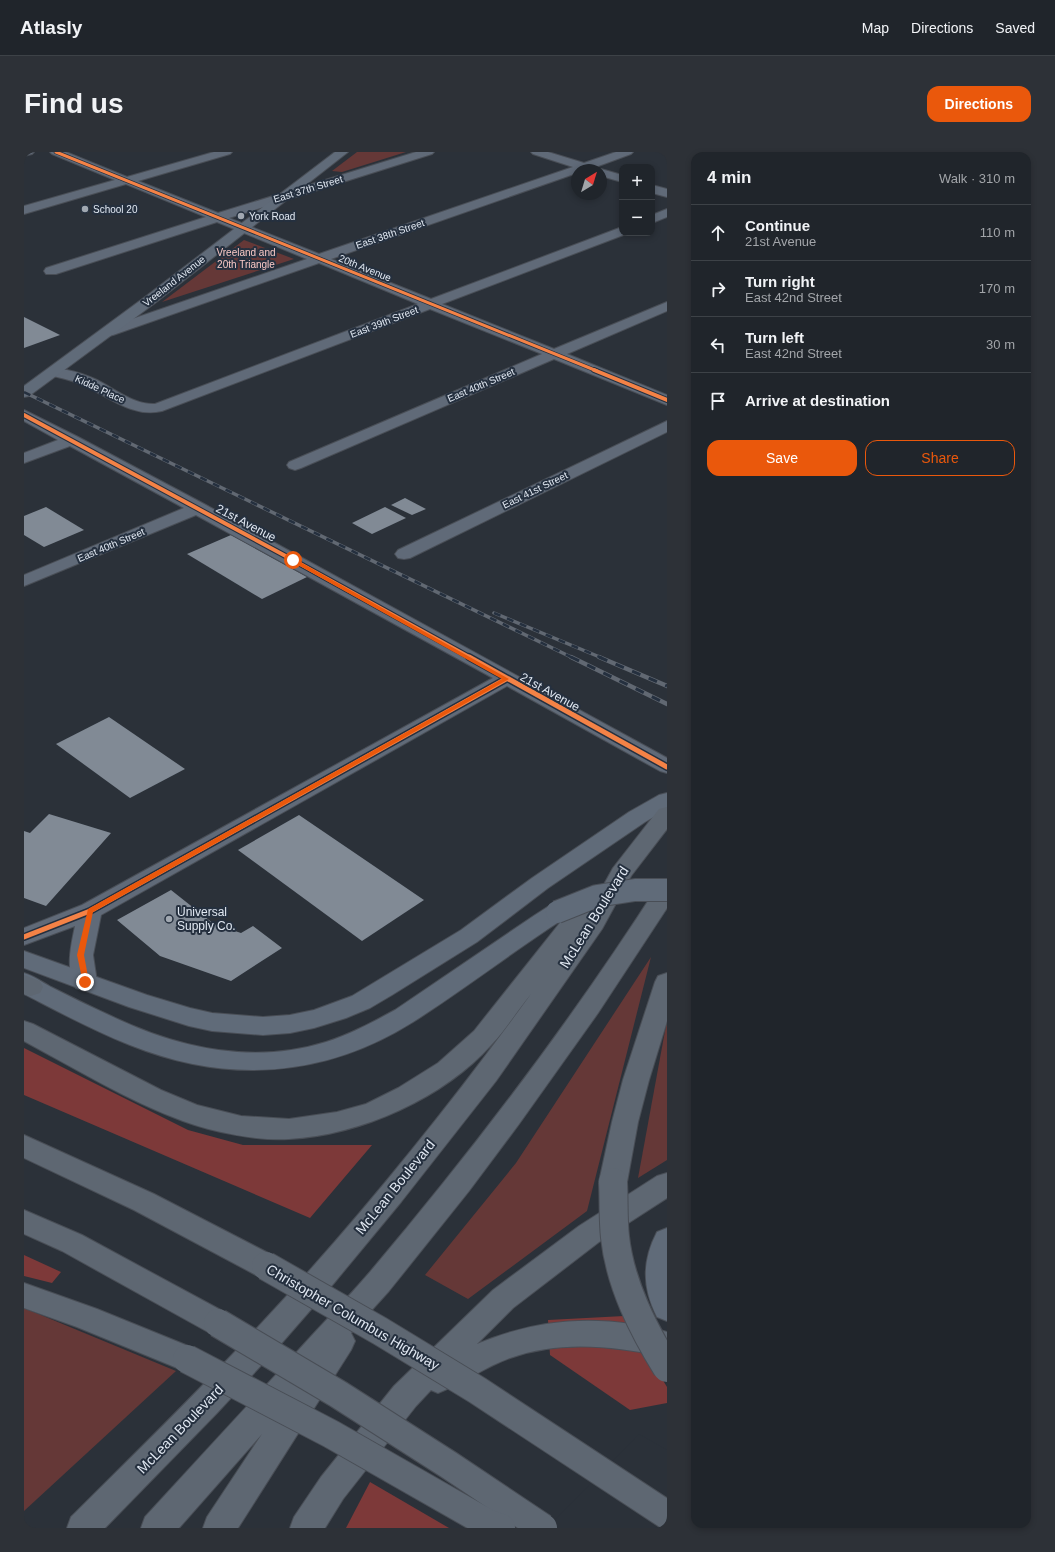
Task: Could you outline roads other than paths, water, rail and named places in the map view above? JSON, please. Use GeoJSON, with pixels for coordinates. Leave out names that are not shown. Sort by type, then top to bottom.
{"type":"FeatureCollection","features":[{"type":"Feature","properties":{"kind":"highway","name":"McLean Boulevard"},"geometry":{"type":"LineString","coordinates":[[82,1528],[206,1403],[269,1336],[324,1274],[391,1194],[487,1074],[594,923],[621,873],[667,814]]}},
{"type":"Feature","properties":{"kind":"highway"},"geometry":{"type":"LineString","coordinates":[[24,1030],[152,1097],[192,1114],[241,1126],[289,1129],[337,1122],[373,1112],[407,1095],[447,1070],[483,1038],[567,930],[621,873]]}},
{"type":"Feature","properties":{"kind":"highway"},"geometry":{"type":"LineString","coordinates":[[156,1528],[379,1282],[459,1183],[510,1117],[637,937],[667,890]]}},
{"type":"Feature","properties":{"kind":"highway"},"geometry":{"type":"LineString","coordinates":[[667,982],[634,1087],[625,1122],[613,1182],[615,1238],[628,1294],[657,1352],[667,1368]]}},
{"type":"Feature","properties":{"kind":"highway","name":"Christopher Columbus Highway"},"geometry":{"type":"LineString","coordinates":[[24,1146],[144,1202],[266,1266],[380,1331],[477,1390],[667,1515]]}},
{"type":"Feature","properties":{"kind":"highway"},"geometry":{"type":"LineString","coordinates":[[306,1528],[332,1488],[405,1396],[503,1299],[589,1234],[667,1184]]}},
{"type":"Feature","properties":{"kind":"highway"},"geometry":{"type":"LineString","coordinates":[[24,1221],[85,1250],[218,1323],[344,1398],[449,1465],[543,1528]]}},
{"type":"Feature","properties":{"kind":"highway"},"geometry":{"type":"LineString","coordinates":[[219,1528],[379,1282]]}},
{"type":"Feature","properties":{"kind":"highway"},"geometry":{"type":"LineString","coordinates":[[24,1295],[87,1318],[187,1359],[331,1434],[487,1523],[501,1528]]}},
{"type":"Feature","properties":{"kind":"highway"},"geometry":{"type":"LineString","coordinates":[[405,1396],[464,1365],[506,1347],[550,1335],[592,1333],[646,1339],[667,1344]]}},
{"type":"Feature","properties":{"kind":"main road","name":"Vreeland Avenue"},"geometry":{"type":"LineString","coordinates":[[24,393],[108,332],[342,152]]}},
{"type":"Feature","properties":{"kind":"main road"},"geometry":{"type":"LineString","coordinates":[[24,958],[138,1001],[188,1017],[212,1022],[263,1026],[290,1024],[331,1014],[372,996],[469,936],[546,878],[637,817],[667,800]]}},
{"type":"Feature","properties":{"kind":"main road"},"geometry":{"type":"LineString","coordinates":[[26,984],[140,1040],[179,1053],[226,1061],[278,1061],[319,1054],[363,1038],[405,1015],[526,931],[557,912],[597,896],[634,890],[667,890]]}},
{"type":"Feature","properties":{"kind":"main road"},"geometry":{"type":"LineString","coordinates":[[667,1240],[663,1248],[659,1279],[667,1308]]}},
{"type":"Feature","properties":{"kind":"street"},"geometry":{"type":"LineString","coordinates":[[24,153],[28,152]]}},
{"type":"Feature","properties":{"kind":"street","name":"20th Avenue"},"geometry":{"type":"LineString","coordinates":[[56,152],[667,400]]}},
{"type":"Feature","properties":{"kind":"street"},"geometry":{"type":"LineString","coordinates":[[24,210],[226,152]]}},
{"type":"Feature","properties":{"kind":"street","name":"East 37th Street"},"geometry":{"type":"LineString","coordinates":[[51,271],[428,152]]}},
{"type":"Feature","properties":{"kind":"street"},"geometry":{"type":"LineString","coordinates":[[537,152],[576,164]]}},
{"type":"Feature","properties":{"kind":"street","name":"East 38th Street"},"geometry":{"type":"LineString","coordinates":[[598,164],[627,152]]}},
{"type":"Feature","properties":{"kind":"street","name":"East 38th Street"},"geometry":{"type":"LineString","coordinates":[[108,332],[318,258],[571,174]]}},
{"type":"Feature","properties":{"kind":"street"},"geometry":{"type":"LineString","coordinates":[[607,174],[619,178]]}},
{"type":"Feature","properties":{"kind":"street"},"geometry":{"type":"LineString","coordinates":[[655,190],[667,193]]}},
{"type":"Feature","properties":{"kind":"street"},"geometry":{"type":"LineString","coordinates":[[655,218],[667,213]]}},
{"type":"Feature","properties":{"kind":"street","name":"East 39th Street"},"geometry":{"type":"LineString","coordinates":[[146,409],[166,405],[619,232]]}},
{"type":"Feature","properties":{"kind":"street","name":"East 40th Street"},"geometry":{"type":"LineString","coordinates":[[295,465],[667,306]]}},
{"type":"Feature","properties":{"kind":"street","name":"Kidde Place"},"geometry":{"type":"LineString","coordinates":[[54,372],[83,379],[135,406],[146,409]]}},
{"type":"Feature","properties":{"kind":"street","name":"21st Avenue"},"geometry":{"type":"LineString","coordinates":[[24,415],[198,508],[667,767]]}},
{"type":"Feature","properties":{"kind":"street","name":"East 41st Street"},"geometry":{"type":"LineString","coordinates":[[404,554],[667,426]]}},
{"type":"Feature","properties":{"kind":"street"},"geometry":{"type":"LineString","coordinates":[[24,458],[72,440]]}},
{"type":"Feature","properties":{"kind":"street","name":"East 40th Street"},"geometry":{"type":"LineString","coordinates":[[24,581],[198,508]]}},
{"type":"Feature","properties":{"kind":"street"},"geometry":{"type":"LineString","coordinates":[[24,937],[90,911],[506,679]]}},
{"type":"Feature","properties":{"kind":"street"},"geometry":{"type":"LineString","coordinates":[[85,982],[81,955],[90,911]]}},
{"type":"Feature","properties":{"kind":"railway"},"geometry":{"type":"LineString","coordinates":[[24,392],[573,658]]}},
{"type":"Feature","properties":{"kind":"railway"},"geometry":{"type":"LineString","coordinates":[[494,613],[602,658]]}},
{"type":"Feature","properties":{"kind":"railway"},"geometry":{"type":"LineString","coordinates":[[571,657],[667,704]]}},
{"type":"Feature","properties":{"kind":"railway"},"geometry":{"type":"LineString","coordinates":[[599,657],[667,686]]}},
{"type":"Feature","properties":{"kind":"place","name":"School 20"},"geometry":{"type":"Point","coordinates":[85,209]}},
{"type":"Feature","properties":{"kind":"place","name":"York Road"},"geometry":{"type":"Point","coordinates":[241,216]}},
{"type":"Feature","properties":{"kind":"place","name":"Universal Supply Co."},"geometry":{"type":"Point","coordinates":[169,919]}},
{"type":"Feature","properties":{"kind":"park label","name":"Vreeland and 20th Triangle"},"geometry":{"type":"Point","coordinates":[246,258]}}]}
